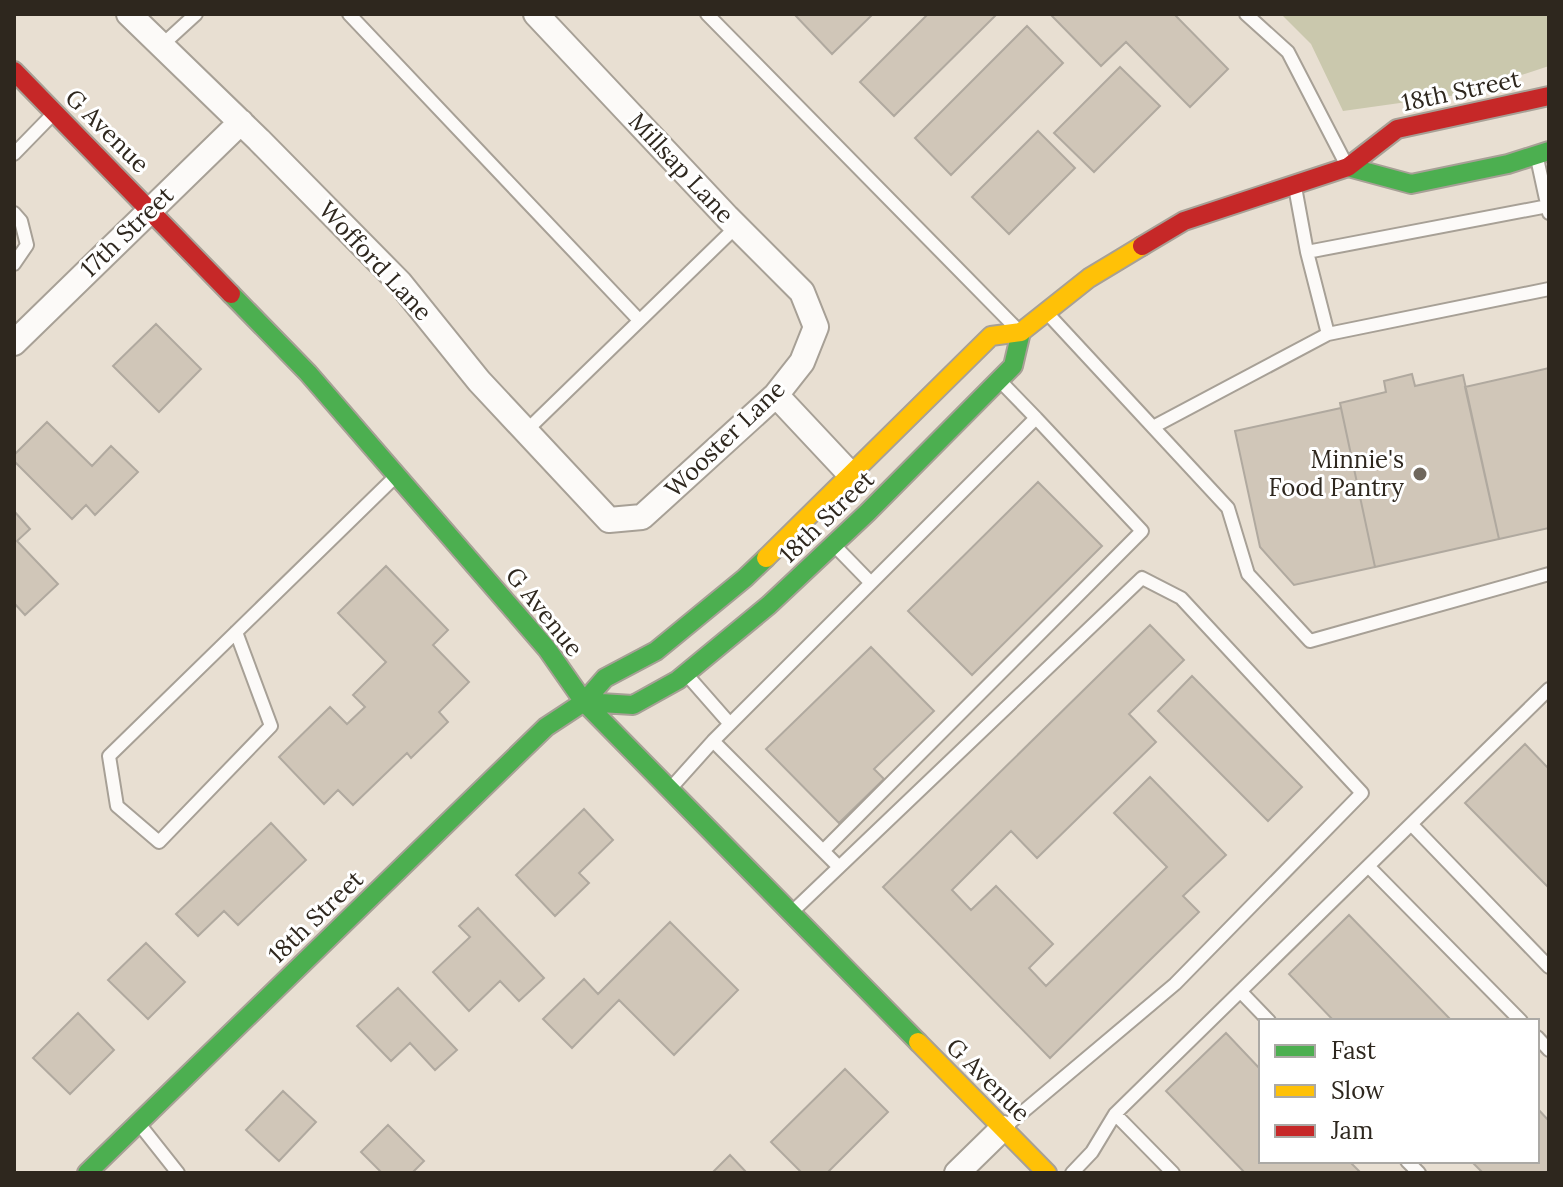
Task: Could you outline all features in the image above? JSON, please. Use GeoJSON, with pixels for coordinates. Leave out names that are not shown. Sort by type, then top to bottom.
{"type":"FeatureCollection","features":[{"type":"Feature","properties":{"kind":"street","name":"Wofford Lane"},"geometry":{"type":"LineString","coordinates":[[129,14],[400,283],[479,381],[609,520]]}},
{"type":"Feature","properties":{"kind":"street","name":"Millsap Lane"},"geometry":{"type":"LineString","coordinates":[[536,14],[736,227],[802,292],[816,327]]}},
{"type":"Feature","properties":{"kind":"street","name":"G Avenue"},"geometry":{"type":"LineString","coordinates":[[14,71],[308,373],[547,649],[584,702],[1047,1173]]}},
{"type":"Feature","properties":{"kind":"street","name":"18th Street"},"geometry":{"type":"LineString","coordinates":[[87,1173],[546,727],[584,702],[605,678],[656,651],[745,578],[991,336],[1021,332],[1089,278],[1184,221],[1348,167],[1397,129],[1522,109],[1549,96]]}},
{"type":"Feature","properties":{"kind":"street","name":"17th Street"},"geometry":{"type":"LineString","coordinates":[[14,343],[241,122]]}},
{"type":"Feature","properties":{"kind":"street"},"geometry":{"type":"LineString","coordinates":[[1348,167],[1411,184],[1508,164],[1539,149]]}},
{"type":"Feature","properties":{"kind":"street","name":"Wooster Lane"},"geometry":{"type":"LineString","coordinates":[[609,520],[642,517],[776,395],[802,362],[816,327]]}},
{"type":"Feature","properties":{"kind":"street","name":"18th Street"},"geometry":{"type":"LineString","coordinates":[[584,702],[633,705],[686,674],[769,605],[1013,366],[1021,332]]}},
{"type":"Feature","properties":{"kind":"street"},"geometry":{"type":"LineString","coordinates":[[776,395],[851,475]]}},
{"type":"Feature","properties":{"kind":"street"},"geometry":{"type":"LineString","coordinates":[[957,1173],[1003,1128]]}},
{"type":"Feature","properties":{"kind":"lane"},"geometry":{"type":"LineString","coordinates":[[161,46],[196,14]]}},
{"type":"Feature","properties":{"kind":"lane"},"geometry":{"type":"LineString","coordinates":[[349,14],[639,320]]}},
{"type":"Feature","properties":{"kind":"lane"},"geometry":{"type":"LineString","coordinates":[[707,14],[1021,332]]}},
{"type":"Feature","properties":{"kind":"lane"},"geometry":{"type":"LineString","coordinates":[[1246,14],[1288,52],[1348,167]]}},
{"type":"Feature","properties":{"kind":"lane"},"geometry":{"type":"LineString","coordinates":[[14,154],[54,112]]}},
{"type":"Feature","properties":{"kind":"lane"},"geometry":{"type":"LineString","coordinates":[[1307,252],[1548,210],[1539,149]]}},
{"type":"Feature","properties":{"kind":"lane"},"geometry":{"type":"LineString","coordinates":[[1294,184],[1328,334]]}},
{"type":"Feature","properties":{"kind":"lane"},"geometry":{"type":"LineString","coordinates":[[14,213],[21,221],[27,245],[14,264]]}},
{"type":"Feature","properties":{"kind":"lane"},"geometry":{"type":"LineString","coordinates":[[526,431],[736,227]]}},
{"type":"Feature","properties":{"kind":"lane"},"geometry":{"type":"LineString","coordinates":[[1153,427],[1328,334],[1549,289]]}},
{"type":"Feature","properties":{"kind":"lane"},"geometry":{"type":"LineString","coordinates":[[1046,312],[1228,508],[1248,574],[1310,641],[1549,574]]}},
{"type":"Feature","properties":{"kind":"lane"},"geometry":{"type":"LineString","coordinates":[[823,851],[1142,531],[999,380]]}},
{"type":"Feature","properties":{"kind":"lane"},"geometry":{"type":"LineString","coordinates":[[670,790],[713,741],[1036,418]]}},
{"type":"Feature","properties":{"kind":"lane"},"geometry":{"type":"LineString","coordinates":[[236,632],[271,726],[159,842],[117,806],[109,756],[236,632],[397,475]]}},
{"type":"Feature","properties":{"kind":"lane"},"geometry":{"type":"LineString","coordinates":[[833,544],[871,583]]}},
{"type":"Feature","properties":{"kind":"lane"},"geometry":{"type":"LineString","coordinates":[[790,914],[1142,578],[1181,598],[1362,793],[1175,984],[1003,1128]]}},
{"type":"Feature","properties":{"kind":"lane"},"geometry":{"type":"LineString","coordinates":[[686,674],[730,724]]}},
{"type":"Feature","properties":{"kind":"lane"},"geometry":{"type":"LineString","coordinates":[[1072,1173],[1092,1152],[1115,1114],[1546,699]]}},
{"type":"Feature","properties":{"kind":"lane"},"geometry":{"type":"LineString","coordinates":[[713,741],[839,867]]}},
{"type":"Feature","properties":{"kind":"lane"},"geometry":{"type":"LineString","coordinates":[[1412,825],[1549,967]]}},
{"type":"Feature","properties":{"kind":"lane"},"geometry":{"type":"LineString","coordinates":[[1369,867],[1519,1019]]}},
{"type":"Feature","properties":{"kind":"lane"},"geometry":{"type":"LineString","coordinates":[[1241,992],[1267,1019]]}},
{"type":"Feature","properties":{"kind":"lane"},"geometry":{"type":"LineString","coordinates":[[1115,1114],[1173,1173]]}},
{"type":"Feature","properties":{"kind":"lane"},"geometry":{"type":"LineString","coordinates":[[138,1123],[178,1173]]}},
{"type":"Feature","properties":{"kind":"shaded area"},"geometry":{"type":"Polygon","coordinates":[[[1281,14],[1549,14],[1549,66],[1464,94],[1343,111],[1311,44],[1281,14]]]}},
{"type":"Feature","properties":{"kind":"building"},"geometry":{"type":"Polygon","coordinates":[[[794,14],[873,14],[832,54],[794,14]]]}},
{"type":"Feature","properties":{"kind":"building"},"geometry":{"type":"Polygon","coordinates":[[[928,14],[997,14],[894,116],[860,82],[928,14]]]}},
{"type":"Feature","properties":{"kind":"building"},"geometry":{"type":"Polygon","coordinates":[[[1050,14],[1174,14],[1228,69],[1190,107],[1126,42],[1101,66],[1050,14]]]}},
{"type":"Feature","properties":{"kind":"building"},"geometry":{"type":"Polygon","coordinates":[[[1027,26],[1063,63],[951,175],[915,138],[1027,26]]]}},
{"type":"Feature","properties":{"kind":"building"},"geometry":{"type":"Polygon","coordinates":[[[1120,67],[1160,106],[1094,172],[1054,133],[1120,67]]]}},
{"type":"Feature","properties":{"kind":"building"},"geometry":{"type":"Polygon","coordinates":[[[1038,131],[1075,168],[1009,234],[972,197],[1038,131]]]}},
{"type":"Feature","properties":{"kind":"building"},"geometry":{"type":"Polygon","coordinates":[[[156,324],[201,369],[159,412],[113,366],[156,324]]]}},
{"type":"Feature","properties":{"kind":"building"},"geometry":{"type":"Polygon","coordinates":[[[1549,368],[1549,528],[1499,539],[1465,387],[1549,368]]]}},
{"type":"Feature","properties":{"kind":"building","name":"Minnie's Food Pantry"},"geometry":{"type":"Polygon","coordinates":[[[1412,374],[1415,386],[1463,375],[1499,539],[1375,567],[1340,403],[1386,392],[1384,381],[1412,374]]]}},
{"type":"Feature","properties":{"kind":"building"},"geometry":{"type":"Polygon","coordinates":[[[1341,408],[1375,567],[1294,585],[1260,547],[1235,431],[1341,408]]]}},
{"type":"Feature","properties":{"kind":"building"},"geometry":{"type":"Polygon","coordinates":[[[47,422],[92,466],[111,446],[138,472],[95,515],[86,505],[72,519],[14,461],[14,455],[47,422]]]}},
{"type":"Feature","properties":{"kind":"building"},"geometry":{"type":"Polygon","coordinates":[[[1038,482],[1102,546],[972,675],[908,611],[1038,482]]]}},
{"type":"Feature","properties":{"kind":"building"},"geometry":{"type":"Polygon","coordinates":[[[14,511],[30,529],[17,541],[58,584],[25,615],[14,603],[14,511]]]}},
{"type":"Feature","properties":{"kind":"building"},"geometry":{"type":"Polygon","coordinates":[[[386,566],[448,630],[433,645],[469,682],[439,712],[448,722],[411,758],[407,753],[353,805],[338,790],[324,804],[279,757],[330,707],[347,724],[365,707],[353,695],[386,662],[338,613],[386,566]]]}},
{"type":"Feature","properties":{"kind":"building"},"geometry":{"type":"Polygon","coordinates":[[[1150,625],[1184,660],[1129,714],[1156,742],[1037,858],[1011,831],[952,890],[971,910],[996,886],[1053,944],[1029,968],[1046,986],[1167,867],[1114,813],[1150,777],[1226,855],[1183,896],[1199,912],[1050,1058],[883,887],[1150,625]]]}},
{"type":"Feature","properties":{"kind":"building"},"geometry":{"type":"Polygon","coordinates":[[[871,647],[934,711],[874,769],[884,779],[839,823],[766,749],[871,647]]]}},
{"type":"Feature","properties":{"kind":"building"},"geometry":{"type":"Polygon","coordinates":[[[1192,676],[1302,787],[1268,821],[1158,711],[1192,676]]]}},
{"type":"Feature","properties":{"kind":"building"},"geometry":{"type":"Polygon","coordinates":[[[1525,744],[1549,769],[1549,888],[1465,803],[1525,744]]]}},
{"type":"Feature","properties":{"kind":"building"},"geometry":{"type":"Polygon","coordinates":[[[584,809],[613,840],[579,873],[589,883],[555,916],[516,875],[584,809]]]}},
{"type":"Feature","properties":{"kind":"building"},"geometry":{"type":"Polygon","coordinates":[[[271,823],[306,860],[238,925],[224,911],[198,936],[176,914],[271,823]]]}},
{"type":"Feature","properties":{"kind":"building"},"geometry":{"type":"Polygon","coordinates":[[[478,908],[544,978],[519,1001],[500,981],[469,1011],[433,972],[470,937],[459,926],[478,908]]]}},
{"type":"Feature","properties":{"kind":"building"},"geometry":{"type":"Polygon","coordinates":[[[1349,915],[1450,1019],[1332,1019],[1289,974],[1349,915]]]}},
{"type":"Feature","properties":{"kind":"building"},"geometry":{"type":"Polygon","coordinates":[[[670,922],[738,990],[674,1055],[619,1000],[572,1048],[543,1019],[584,979],[598,994],[670,922]]]}},
{"type":"Feature","properties":{"kind":"building"},"geometry":{"type":"Polygon","coordinates":[[[146,943],[185,982],[148,1019],[108,980],[146,943]]]}},
{"type":"Feature","properties":{"kind":"building"},"geometry":{"type":"Polygon","coordinates":[[[398,988],[457,1050],[435,1070],[410,1043],[391,1061],[357,1026],[398,988]]]}},
{"type":"Feature","properties":{"kind":"building"},"geometry":{"type":"Polygon","coordinates":[[[78,1013],[114,1050],[70,1094],[33,1058],[78,1013]]]}},
{"type":"Feature","properties":{"kind":"building"},"geometry":{"type":"Polygon","coordinates":[[[1226,1033],[1259,1068],[1259,1163],[1351,1163],[1361,1173],[1245,1173],[1166,1091],[1226,1033]]]}},
{"type":"Feature","properties":{"kind":"building"},"geometry":{"type":"Polygon","coordinates":[[[845,1069],[888,1112],[827,1173],[802,1173],[771,1142],[845,1069]]]}},
{"type":"Feature","properties":{"kind":"building"},"geometry":{"type":"Polygon","coordinates":[[[283,1091],[316,1122],[279,1161],[246,1130],[283,1091]]]}},
{"type":"Feature","properties":{"kind":"building"},"geometry":{"type":"Polygon","coordinates":[[[1539,1110],[1549,1121],[1549,1173],[1483,1173],[1473,1163],[1539,1163],[1539,1110]]]}},
{"type":"Feature","properties":{"kind":"building"},"geometry":{"type":"Polygon","coordinates":[[[388,1125],[424,1161],[412,1173],[382,1173],[361,1152],[388,1125]]]}},
{"type":"Feature","properties":{"kind":"building"},"geometry":{"type":"Polygon","coordinates":[[[730,1155],[747,1173],[712,1173],[730,1155]]]}},
{"type":"Feature","properties":{"kind":"traffic: fast"},"geometry":{"type":"LineString","coordinates":[[1348,167],[1411,184],[1508,164],[1549,151]]}},
{"type":"Feature","properties":{"kind":"traffic: fast"},"geometry":{"type":"LineString","coordinates":[[231,294],[308,373],[547,649],[584,702],[918,1042]]}},
{"type":"Feature","properties":{"kind":"traffic: fast"},"geometry":{"type":"LineString","coordinates":[[584,702],[633,705],[678,680],[769,605],[867,513],[1013,366],[1021,332]]}},
{"type":"Feature","properties":{"kind":"traffic: fast"},"geometry":{"type":"LineString","coordinates":[[87,1173],[546,727],[584,702],[605,678],[656,651],[766,558]]}},
{"type":"Feature","properties":{"kind":"traffic: slow"},"geometry":{"type":"LineString","coordinates":[[766,558],[991,336],[1021,332],[1089,278],[1142,246]]}},
{"type":"Feature","properties":{"kind":"traffic: slow"},"geometry":{"type":"LineString","coordinates":[[918,1042],[1047,1173]]}},
{"type":"Feature","properties":{"kind":"traffic: jam"},"geometry":{"type":"LineString","coordinates":[[14,71],[231,294]]}},
{"type":"Feature","properties":{"kind":"traffic: jam"},"geometry":{"type":"LineString","coordinates":[[1142,246],[1184,221],[1348,167],[1397,129],[1549,96]]}},
{"type":"Feature","properties":{"kind":"place","name":"Minnie's Food Pantry"},"geometry":{"type":"Point","coordinates":[1420,474]}}]}
